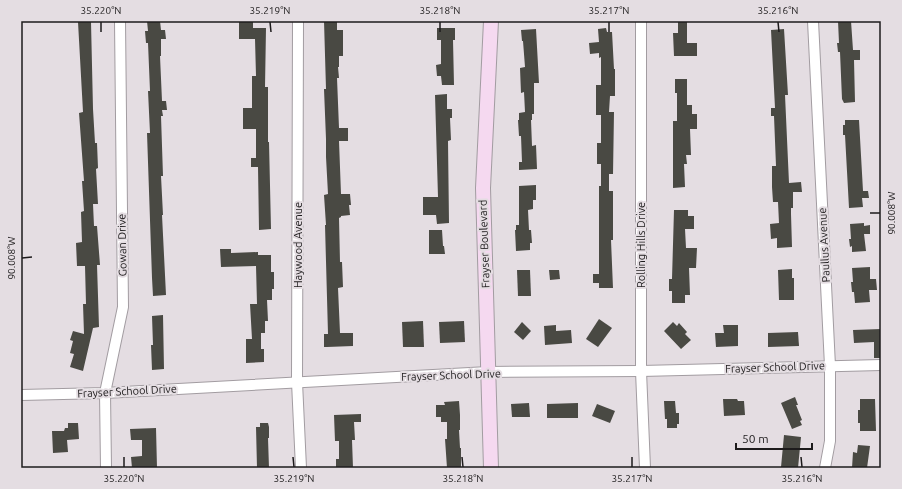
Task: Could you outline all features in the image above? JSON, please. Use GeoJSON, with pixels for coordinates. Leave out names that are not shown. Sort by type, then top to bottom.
{"type":"FeatureCollection","features":[{"type":"Feature","properties":{"kind":"main road","name":"Frayser Boulevard"},"geometry":{"type":"LineString","coordinates":[[491,21],[483,188],[491,468]]}},
{"type":"Feature","properties":{"kind":"street","name":"Gowan Drive"},"geometry":{"type":"LineString","coordinates":[[106,468],[105,393],[123,307],[120,21]]}},
{"type":"Feature","properties":{"kind":"street","name":"Haywood Avenue"},"geometry":{"type":"LineString","coordinates":[[298,21],[297,382],[301,468]]}},
{"type":"Feature","properties":{"kind":"street","name":"Rolling Hills Drive"},"geometry":{"type":"LineString","coordinates":[[641,21],[641,371],[645,468]]}},
{"type":"Feature","properties":{"kind":"street","name":"Paullus Avenue"},"geometry":{"type":"LineString","coordinates":[[813,21],[830,366],[830,441],[825,468]]}},
{"type":"Feature","properties":{"kind":"street","name":"Frayser School Drive"},"geometry":{"type":"LineString","coordinates":[[21,395],[105,393],[488,372],[641,371],[881,365]]}},
{"type":"Feature","properties":{"kind":"building"},"geometry":{"type":"Polygon","coordinates":[[[147,21],[160,21],[161,30],[165,30],[166,39],[161,39],[160,56],[162,101],[166,101],[167,110],[162,110],[163,116],[161,116],[163,176],[161,176],[162,215],[166,295],[153,296],[147,133],[150,133],[148,91],[150,91],[148,43],[146,43],[145,31],[148,31],[147,21]]]}},
{"type":"Feature","properties":{"kind":"building"},"geometry":{"type":"Polygon","coordinates":[[[239,21],[253,21],[253,28],[266,28],[265,87],[268,87],[271,229],[259,230],[258,167],[251,167],[251,158],[256,158],[256,129],[243,129],[243,108],[252,108],[252,76],[256,76],[255,39],[239,39],[239,21]]]}},
{"type":"Feature","properties":{"kind":"building"},"geometry":{"type":"Polygon","coordinates":[[[324,21],[337,21],[337,30],[343,30],[343,56],[339,56],[339,78],[337,78],[339,128],[348,128],[348,141],[339,141],[341,194],[350,194],[351,205],[349,205],[350,215],[341,216],[339,218],[340,262],[342,262],[343,287],[338,288],[340,333],[353,333],[353,346],[324,347],[324,334],[328,334],[324,195],[328,194],[324,89],[326,89],[324,21]]]}},
{"type":"Feature","properties":{"kind":"building"},"geometry":{"type":"Polygon","coordinates":[[[678,21],[687,21],[687,43],[697,43],[697,56],[674,56],[673,33],[678,33],[678,21]]]}},
{"type":"Feature","properties":{"kind":"building"},"geometry":{"type":"Polygon","coordinates":[[[838,21],[851,21],[853,50],[860,50],[860,60],[854,60],[855,102],[844,103],[842,99],[840,52],[838,52],[837,43],[839,43],[838,21]]]}},
{"type":"Feature","properties":{"kind":"building"},"geometry":{"type":"Polygon","coordinates":[[[78,22],[91,22],[93,109],[98,168],[96,169],[98,204],[93,204],[94,226],[97,226],[100,265],[97,265],[99,327],[93,328],[83,371],[70,367],[74,354],[70,353],[73,341],[70,340],[73,331],[84,334],[83,304],[86,304],[85,266],[77,266],[76,243],[82,242],[81,212],[84,211],[82,181],[84,181],[79,113],[83,112],[78,22]]]}},
{"type":"Feature","properties":{"kind":"building"},"geometry":{"type":"Polygon","coordinates":[[[437,28],[455,28],[455,40],[453,40],[454,85],[442,85],[441,76],[437,76],[436,65],[441,64],[441,40],[437,40],[437,28]]]}},
{"type":"Feature","properties":{"kind":"building"},"geometry":{"type":"Polygon","coordinates":[[[606,28],[607,32],[612,32],[615,69],[615,96],[610,96],[609,112],[614,112],[613,174],[609,174],[609,191],[613,191],[613,240],[611,240],[613,288],[599,288],[599,283],[593,283],[593,274],[599,274],[599,186],[601,186],[601,164],[597,164],[597,143],[601,143],[601,115],[596,115],[596,85],[601,85],[601,57],[599,58],[599,53],[590,54],[589,43],[599,42],[598,29],[606,28]]]}},
{"type":"Feature","properties":{"kind":"building"},"geometry":{"type":"Polygon","coordinates":[[[536,29],[539,83],[534,83],[534,114],[532,114],[531,120],[532,146],[536,145],[537,169],[519,170],[519,162],[522,162],[521,136],[519,136],[518,120],[519,113],[525,112],[524,92],[521,93],[520,68],[525,67],[521,30],[536,29]]]}},
{"type":"Feature","properties":{"kind":"building"},"geometry":{"type":"Polygon","coordinates":[[[784,29],[788,95],[785,95],[789,183],[801,182],[802,192],[793,192],[793,208],[791,208],[792,247],[777,248],[777,238],[771,239],[770,224],[779,223],[778,202],[773,202],[772,187],[772,166],[776,166],[774,116],[771,116],[771,108],[775,108],[771,30],[784,29]]]}},
{"type":"Feature","properties":{"kind":"building"},"geometry":{"type":"Polygon","coordinates":[[[675,79],[687,79],[687,105],[692,105],[692,114],[697,114],[697,129],[690,129],[691,155],[686,155],[687,164],[684,164],[685,187],[673,188],[673,121],[677,121],[677,93],[675,93],[675,79]]]}},
{"type":"Feature","properties":{"kind":"building"},"geometry":{"type":"Polygon","coordinates":[[[447,94],[447,109],[452,109],[452,118],[450,118],[451,140],[448,141],[449,223],[437,224],[436,215],[423,215],[423,197],[438,197],[435,95],[447,94]]]}},
{"type":"Feature","properties":{"kind":"building"},"geometry":{"type":"Polygon","coordinates":[[[845,120],[859,120],[863,191],[868,191],[869,198],[862,198],[863,207],[849,208],[845,135],[843,135],[843,125],[845,125],[845,120]]]}},
{"type":"Feature","properties":{"kind":"building"},"geometry":{"type":"Polygon","coordinates":[[[536,185],[536,200],[533,200],[533,209],[528,210],[529,230],[531,230],[532,243],[530,243],[530,250],[516,251],[515,230],[516,225],[519,225],[519,186],[536,185]]]}},
{"type":"Feature","properties":{"kind":"building"},"geometry":{"type":"Polygon","coordinates":[[[674,210],[688,210],[688,216],[694,216],[694,229],[685,229],[686,248],[697,248],[696,268],[689,268],[690,295],[685,295],[685,303],[672,303],[672,291],[669,291],[669,279],[672,279],[674,210]]]}},
{"type":"Feature","properties":{"kind":"building"},"geometry":{"type":"Polygon","coordinates":[[[864,223],[864,226],[870,225],[870,234],[864,234],[866,251],[852,252],[852,246],[850,247],[849,239],[851,239],[850,224],[864,223]]]}},
{"type":"Feature","properties":{"kind":"building"},"geometry":{"type":"Polygon","coordinates":[[[429,230],[442,230],[445,254],[429,254],[429,230]]]}},
{"type":"Feature","properties":{"kind":"building"},"geometry":{"type":"Polygon","coordinates":[[[220,249],[231,249],[231,253],[258,252],[258,255],[271,255],[271,272],[274,272],[274,289],[272,289],[272,300],[267,300],[268,321],[265,321],[265,333],[261,333],[261,349],[264,349],[264,362],[246,363],[246,339],[252,339],[250,304],[257,304],[256,266],[221,267],[220,249]]]}},
{"type":"Feature","properties":{"kind":"building"},"geometry":{"type":"Polygon","coordinates":[[[870,267],[870,279],[876,279],[877,290],[869,290],[870,302],[855,303],[851,282],[853,282],[852,268],[870,267]]]}},
{"type":"Feature","properties":{"kind":"building"},"geometry":{"type":"Polygon","coordinates":[[[792,269],[792,278],[794,278],[794,300],[779,300],[778,270],[792,269]]]}},
{"type":"Feature","properties":{"kind":"building"},"geometry":{"type":"Polygon","coordinates":[[[517,270],[530,270],[531,296],[518,296],[517,270]]]}},
{"type":"Feature","properties":{"kind":"building"},"geometry":{"type":"Polygon","coordinates":[[[549,270],[559,270],[560,279],[550,280],[549,270]]]}},
{"type":"Feature","properties":{"kind":"building"},"geometry":{"type":"Polygon","coordinates":[[[163,315],[164,369],[152,370],[152,316],[163,315]]]}},
{"type":"Feature","properties":{"kind":"building"},"geometry":{"type":"Polygon","coordinates":[[[599,319],[612,328],[598,347],[586,339],[599,319]]]}},
{"type":"Feature","properties":{"kind":"building"},"geometry":{"type":"Polygon","coordinates":[[[423,321],[424,347],[403,347],[402,322],[423,321]]]}},
{"type":"Feature","properties":{"kind":"building"},"geometry":{"type":"Polygon","coordinates":[[[464,321],[465,342],[440,343],[439,322],[464,321]]]}},
{"type":"Feature","properties":{"kind":"building"},"geometry":{"type":"Polygon","coordinates":[[[522,322],[531,331],[523,340],[514,332],[522,322]]]}},
{"type":"Feature","properties":{"kind":"building"},"geometry":{"type":"Polygon","coordinates":[[[673,322],[677,326],[679,323],[687,332],[685,334],[691,340],[681,349],[664,331],[673,322]]]}},
{"type":"Feature","properties":{"kind":"building"},"geometry":{"type":"Polygon","coordinates":[[[556,325],[556,331],[571,330],[572,343],[545,345],[544,326],[556,325]]]}},
{"type":"Feature","properties":{"kind":"building"},"geometry":{"type":"Polygon","coordinates":[[[723,325],[738,325],[738,346],[716,347],[715,333],[724,333],[723,325]]]}},
{"type":"Feature","properties":{"kind":"building"},"geometry":{"type":"Polygon","coordinates":[[[881,329],[881,358],[874,358],[874,342],[854,343],[853,330],[881,329]]]}},
{"type":"Feature","properties":{"kind":"building"},"geometry":{"type":"Polygon","coordinates":[[[798,332],[799,346],[768,347],[768,333],[798,332]]]}},
{"type":"Feature","properties":{"kind":"building"},"geometry":{"type":"Polygon","coordinates":[[[795,397],[798,405],[796,405],[802,420],[800,421],[802,425],[792,429],[781,403],[795,397]]]}},
{"type":"Feature","properties":{"kind":"building"},"geometry":{"type":"Polygon","coordinates":[[[723,399],[737,399],[738,401],[744,401],[745,415],[724,416],[723,399]]]}},
{"type":"Feature","properties":{"kind":"building"},"geometry":{"type":"Polygon","coordinates":[[[860,399],[875,399],[876,431],[860,431],[860,423],[858,423],[858,410],[860,410],[860,399]]]}},
{"type":"Feature","properties":{"kind":"building"},"geometry":{"type":"Polygon","coordinates":[[[459,401],[461,468],[447,468],[445,439],[447,439],[447,422],[441,422],[441,417],[436,417],[436,405],[445,405],[444,402],[459,401]]]}},
{"type":"Feature","properties":{"kind":"building"},"geometry":{"type":"Polygon","coordinates":[[[664,401],[675,401],[676,413],[679,413],[679,424],[677,424],[677,428],[667,428],[664,401]]]}},
{"type":"Feature","properties":{"kind":"building"},"geometry":{"type":"Polygon","coordinates":[[[529,403],[530,417],[512,417],[511,404],[529,403]]]}},
{"type":"Feature","properties":{"kind":"building"},"geometry":{"type":"Polygon","coordinates":[[[578,403],[578,418],[547,418],[547,404],[578,403]]]}},
{"type":"Feature","properties":{"kind":"building"},"geometry":{"type":"Polygon","coordinates":[[[597,404],[615,411],[610,423],[592,416],[597,404]]]}},
{"type":"Feature","properties":{"kind":"building"},"geometry":{"type":"Polygon","coordinates":[[[361,414],[361,422],[354,422],[355,440],[352,440],[353,468],[336,468],[336,459],[339,459],[339,441],[335,441],[334,415],[361,414]]]}},
{"type":"Feature","properties":{"kind":"building"},"geometry":{"type":"Polygon","coordinates":[[[68,423],[78,423],[79,439],[67,440],[68,452],[53,453],[52,431],[64,431],[65,428],[68,428],[68,423]]]}},
{"type":"Feature","properties":{"kind":"building"},"geometry":{"type":"Polygon","coordinates":[[[260,423],[268,423],[269,427],[269,468],[257,468],[256,427],[260,427],[260,423]]]}},
{"type":"Feature","properties":{"kind":"building"},"geometry":{"type":"Polygon","coordinates":[[[156,428],[157,468],[132,468],[131,457],[142,456],[142,440],[131,440],[130,429],[156,428]]]}},
{"type":"Feature","properties":{"kind":"building"},"geometry":{"type":"Polygon","coordinates":[[[784,435],[801,437],[798,468],[781,467],[784,435]]]}},
{"type":"Feature","properties":{"kind":"building"},"geometry":{"type":"Polygon","coordinates":[[[858,445],[870,446],[867,468],[852,468],[853,452],[857,453],[858,445]]]}}]}
